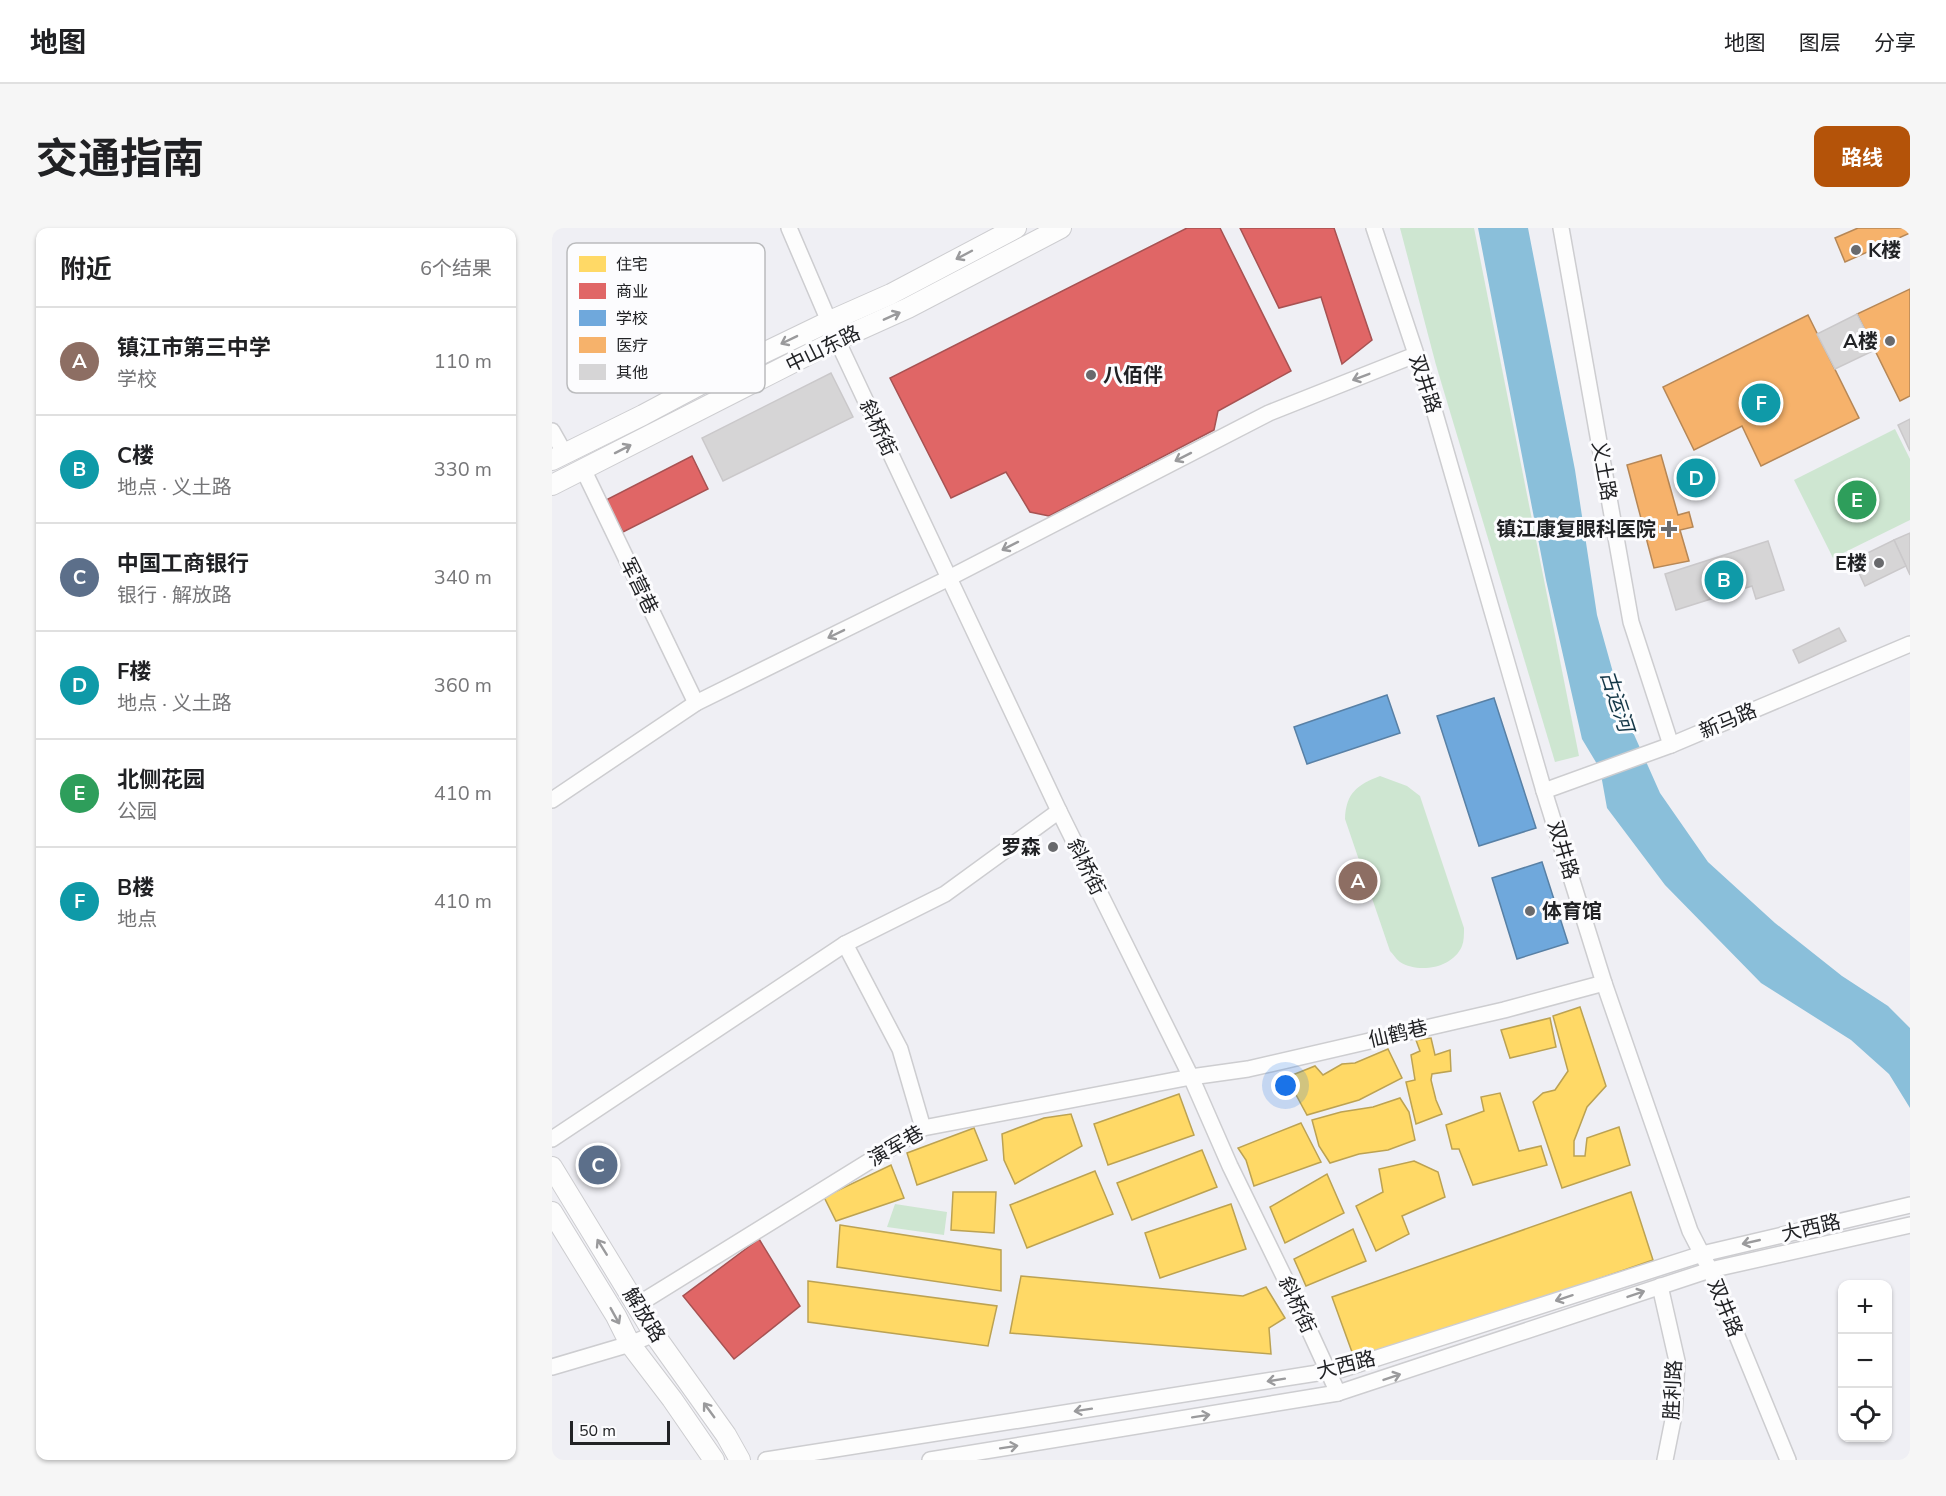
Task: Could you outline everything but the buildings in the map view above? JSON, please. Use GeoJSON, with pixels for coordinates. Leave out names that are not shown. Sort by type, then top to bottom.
{"type":"FeatureCollection","features":[{"type":"Feature","properties":{"kind":"main road","name":"中山东路"},"geometry":{"type":"LineString","coordinates":[[765,352],[891,294],[1016,228]]}},
{"type":"Feature","properties":{"kind":"main road","name":"中山东路"},"geometry":{"type":"LineString","coordinates":[[765,377],[837,340],[908,308],[1061,228]]}},
{"type":"Feature","properties":{"kind":"main road","name":"中山东路"},"geometry":{"type":"LineString","coordinates":[[558,457],[684,393]]}},
{"type":"Feature","properties":{"kind":"main road","name":"中山东路"},"geometry":{"type":"LineString","coordinates":[[552,485],[733,393]]}},
{"type":"Feature","properties":{"kind":"main road","name":"解放路"},"geometry":{"type":"LineString","coordinates":[[552,1167],[654,1334],[726,1435],[740,1460]]}},
{"type":"Feature","properties":{"kind":"main road","name":"解放路"},"geometry":{"type":"LineString","coordinates":[[552,1212],[592,1276],[630,1344],[714,1460]]}},
{"type":"Feature","properties":{"kind":"street","name":"斜桥街"},"geometry":{"type":"LineString","coordinates":[[789,228],[837,340],[949,578],[1059,811],[1191,1077],[1230,1166],[1338,1393]]}},
{"type":"Feature","properties":{"kind":"street","name":"双井路"},"geometry":{"type":"LineString","coordinates":[[1374,228],[1430,396],[1544,791],[1604,983],[1683,1209],[1788,1460]]}},
{"type":"Feature","properties":{"kind":"street","name":"义土路"},"geometry":{"type":"LineString","coordinates":[[1561,228],[1631,622],[1671,745]]}},
{"type":"Feature","properties":{"kind":"street"},"geometry":{"type":"LineString","coordinates":[[552,800],[696,704],[949,578],[1269,412],[1415,355]]}},
{"type":"Feature","properties":{"kind":"street"},"geometry":{"type":"LineString","coordinates":[[552,431],[558,457]]}},
{"type":"Feature","properties":{"kind":"street","name":"军营巷"},"geometry":{"type":"LineString","coordinates":[[583,469],[696,704]]}},
{"type":"Feature","properties":{"kind":"street","name":"新马路"},"geometry":{"type":"LineString","coordinates":[[1544,791],[1671,745],[1910,644]]}},
{"type":"Feature","properties":{"kind":"street"},"geometry":{"type":"LineString","coordinates":[[552,1139],[845,944],[945,894],[1059,811]]}},
{"type":"Feature","properties":{"kind":"street"},"geometry":{"type":"LineString","coordinates":[[845,944],[900,1048],[923,1128]]}},
{"type":"Feature","properties":{"kind":"street","name":"仙鹤巷"},"geometry":{"type":"LineString","coordinates":[[1191,1077],[1248,1069],[1504,1010],[1604,983]]}},
{"type":"Feature","properties":{"kind":"street","name":"演军巷"},"geometry":{"type":"LineString","coordinates":[[637,1305],[923,1128],[1191,1077]]}},
{"type":"Feature","properties":{"kind":"street","name":"大西路"},"geometry":{"type":"LineString","coordinates":[[766,1460],[1343,1369],[1702,1254],[1910,1205]]}},
{"type":"Feature","properties":{"kind":"street","name":"大西路"},"geometry":{"type":"LineString","coordinates":[[930,1460],[1338,1393],[1710,1270],[1910,1225]]}},
{"type":"Feature","properties":{"kind":"street","name":"胜利路"},"geometry":{"type":"LineString","coordinates":[[1660,1286],[1677,1361],[1674,1415],[1665,1460]]}},
{"type":"Feature","properties":{"kind":"street"},"geometry":{"type":"LineString","coordinates":[[552,1367],[630,1344],[654,1334]]}},
{"type":"Feature","properties":{"kind":"green space"},"geometry":{"type":"Polygon","coordinates":[[[1400,228],[1474,228],[1579,756],[1555,762],[1436,365],[1400,228]]]}},
{"type":"Feature","properties":{"kind":"green space"},"geometry":{"type":"Polygon","coordinates":[[[1895,429],[1910,459],[1910,520],[1833,558],[1794,480],[1895,429]]]}},
{"type":"Feature","properties":{"kind":"green space"},"geometry":{"type":"Polygon","coordinates":[[[1380,776],[1407,786],[1420,796],[1464,928],[1463,944],[1458,953],[1435,967],[1408,966],[1400,962],[1390,951],[1345,819],[1350,796],[1354,791],[1380,776]]]}},
{"type":"Feature","properties":{"kind":"green space"},"geometry":{"type":"Polygon","coordinates":[[[895,1204],[947,1212],[944,1235],[887,1227],[895,1204]]]}},
{"type":"Feature","properties":{"kind":"water","name":"古运河"},"geometry":{"type":"Polygon","coordinates":[[[1478,228],[1528,228],[1575,470],[1597,615],[1624,712],[1660,793],[1708,862],[1775,923],[1842,976],[1888,1006],[1910,1028],[1910,1108],[1889,1074],[1851,1040],[1761,983],[1665,885],[1607,808],[1600,769],[1582,739],[1546,580],[1478,228]]]}},
{"type":"Feature","properties":{"kind":"place","name":"K楼"},"geometry":{"type":"Point","coordinates":[1856,250]}},
{"type":"Feature","properties":{"kind":"place","name":"A楼"},"geometry":{"type":"Point","coordinates":[1890,341]}},
{"type":"Feature","properties":{"kind":"place","name":"八佰伴"},"geometry":{"type":"Point","coordinates":[1091,375]}},
{"type":"Feature","properties":{"kind":"place","name":"B楼"},"geometry":{"type":"Point","coordinates":[1761,403]}},
{"type":"Feature","properties":{"kind":"place","name":"F楼"},"geometry":{"type":"Point","coordinates":[1696,478]}},
{"type":"Feature","properties":{"kind":"place","name":"北侧花园"},"geometry":{"type":"Point","coordinates":[1857,500]}},
{"type":"Feature","properties":{"kind":"place","name":"镇江康复眼科医院"},"geometry":{"type":"Point","coordinates":[1669,529]}},
{"type":"Feature","properties":{"kind":"place","name":"E楼"},"geometry":{"type":"Point","coordinates":[1879,563]}},
{"type":"Feature","properties":{"kind":"place","name":"C楼"},"geometry":{"type":"Point","coordinates":[1724,580]}},
{"type":"Feature","properties":{"kind":"place","name":"罗森"},"geometry":{"type":"Point","coordinates":[1053,847]}},
{"type":"Feature","properties":{"kind":"place","name":"镇江市第三中学"},"geometry":{"type":"Point","coordinates":[1358,881]}},
{"type":"Feature","properties":{"kind":"place","name":"体育馆"},"geometry":{"type":"Point","coordinates":[1530,911]}},
{"type":"Feature","properties":{"kind":"place","name":"中国工商银行"},"geometry":{"type":"Point","coordinates":[598,1165]}}]}
